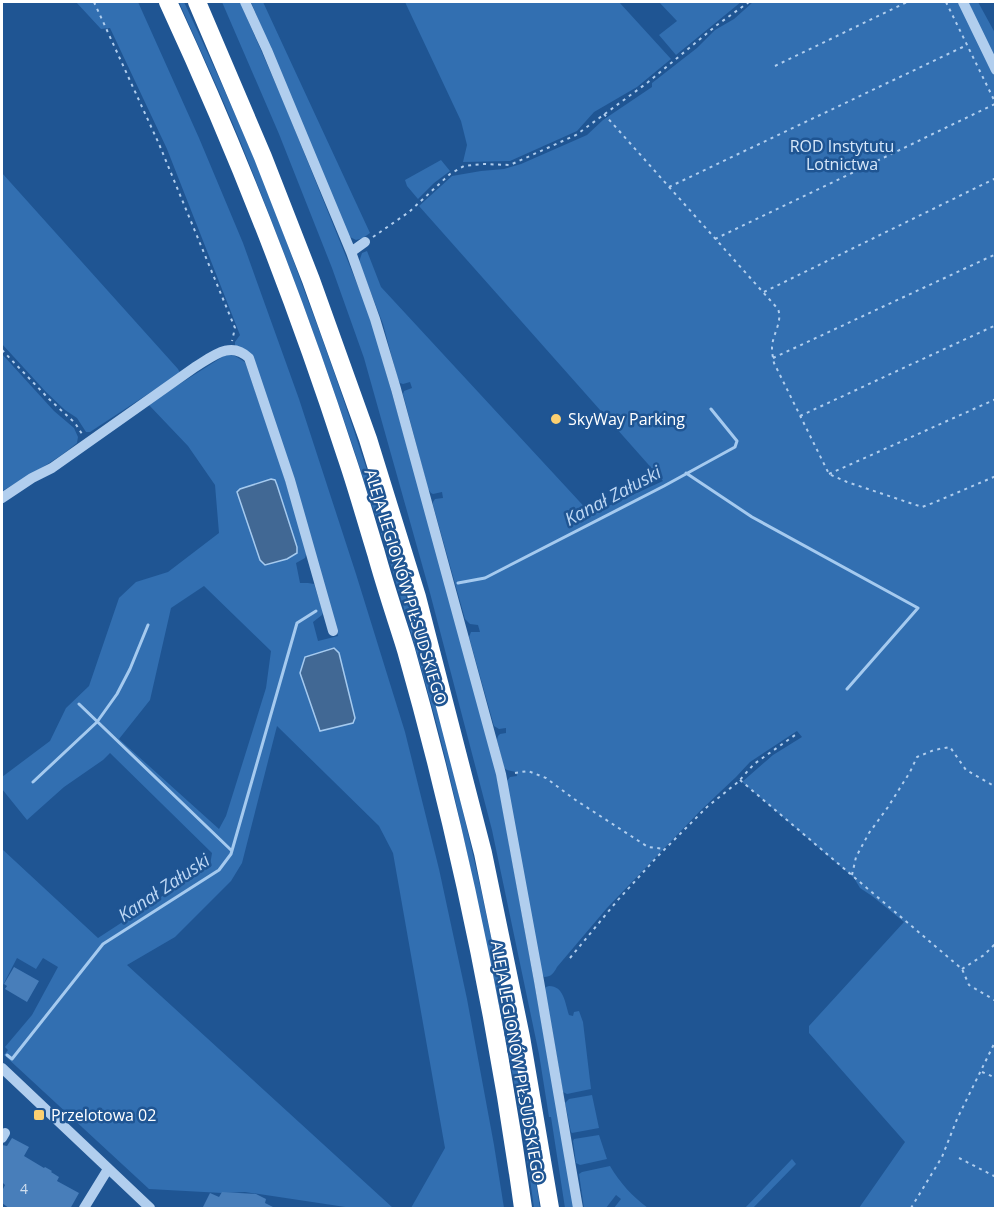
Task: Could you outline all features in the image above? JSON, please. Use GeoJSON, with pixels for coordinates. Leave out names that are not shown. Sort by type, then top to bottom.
{"type":"FeatureCollection","features":[{"type":"Feature","properties":{"kind":"highway","name":"ALEJA LEGIONÓW PIŁSUDSKIEGO"},"geometry":{"type":"LineString","coordinates":[[168,2],[242,172],[286,285],[346,457],[405,650],[449,816],[481,958],[523,1209]]}},
{"type":"Feature","properties":{"kind":"highway","name":"ALEJA LEGIONÓW PIŁSUDSKIEGO"},"geometry":{"type":"LineString","coordinates":[[197,2],[263,157],[311,280],[368,439],[417,597],[483,853],[521,1037],[550,1209]]}},
{"type":"Feature","properties":{"kind":"street"},"geometry":{"type":"LineString","coordinates":[[245,2],[351,252],[396,388],[501,774],[578,1209]]}},
{"type":"Feature","properties":{"kind":"street"},"geometry":{"type":"LineString","coordinates":[[963,2],[996,70]]}},
{"type":"Feature","properties":{"kind":"street"},"geometry":{"type":"LineString","coordinates":[[351,252],[365,242]]}},
{"type":"Feature","properties":{"kind":"street"},"geometry":{"type":"LineString","coordinates":[[2,498],[52,468],[214,354],[230,349],[243,352],[249,358],[290,480],[333,631]]}},
{"type":"Feature","properties":{"kind":"street"},"geometry":{"type":"LineString","coordinates":[[2,1068],[150,1209]]}},
{"type":"Feature","properties":{"kind":"street"},"geometry":{"type":"LineString","coordinates":[[84,1209],[108,1169]]}},
{"type":"Feature","properties":{"kind":"path"},"geometry":{"type":"LineString","coordinates":[[93,2],[159,144],[234,328],[230,349]]}},
{"type":"Feature","properties":{"kind":"path"},"geometry":{"type":"LineString","coordinates":[[365,242],[409,212],[450,174],[464,166],[510,165],[576,135],[647,83],[717,25],[749,2]]}},
{"type":"Feature","properties":{"kind":"path"},"geometry":{"type":"LineString","coordinates":[[775,66],[907,2]]}},
{"type":"Feature","properties":{"kind":"path"},"geometry":{"type":"LineString","coordinates":[[715,239],[995,104],[946,2]]}},
{"type":"Feature","properties":{"kind":"path"},"geometry":{"type":"LineString","coordinates":[[669,187],[967,45]]}},
{"type":"Feature","properties":{"kind":"path"},"geometry":{"type":"LineString","coordinates":[[604,114],[778,309],[780,314],[771,349],[774,363],[829,474],[922,507],[996,476]]}},
{"type":"Feature","properties":{"kind":"path"},"geometry":{"type":"LineString","coordinates":[[763,292],[996,178]]}},
{"type":"Feature","properties":{"kind":"path"},"geometry":{"type":"LineString","coordinates":[[773,358],[996,254]]}},
{"type":"Feature","properties":{"kind":"path"},"geometry":{"type":"LineString","coordinates":[[800,416],[996,325]]}},
{"type":"Feature","properties":{"kind":"path"},"geometry":{"type":"LineString","coordinates":[[2,350],[75,423],[82,434],[85,445]]}},
{"type":"Feature","properties":{"kind":"path"},"geometry":{"type":"LineString","coordinates":[[829,474],[996,399]]}},
{"type":"Feature","properties":{"kind":"path"},"geometry":{"type":"LineString","coordinates":[[570,958],[617,901],[707,807],[740,780],[754,764],[798,734]]}},
{"type":"Feature","properties":{"kind":"path"},"geometry":{"type":"LineString","coordinates":[[852,875],[856,857],[868,833],[888,807],[918,757],[934,750],[950,747],[966,770],[996,787]]}},
{"type":"Feature","properties":{"kind":"path"},"geometry":{"type":"LineString","coordinates":[[515,773],[528,771],[546,778],[648,847],[665,849]]}},
{"type":"Feature","properties":{"kind":"path"},"geometry":{"type":"LineString","coordinates":[[740,780],[962,969],[969,985],[996,1001]]}},
{"type":"Feature","properties":{"kind":"path"},"geometry":{"type":"LineString","coordinates":[[962,969],[984,955],[996,943]]}},
{"type":"Feature","properties":{"kind":"path"},"geometry":{"type":"LineString","coordinates":[[911,1209],[942,1157],[957,1119],[996,1040]]}},
{"type":"Feature","properties":{"kind":"path"},"geometry":{"type":"LineString","coordinates":[[981,1071],[996,1078]]}},
{"type":"Feature","properties":{"kind":"path"},"geometry":{"type":"LineString","coordinates":[[959,1158],[996,1177]]}},
{"type":"Feature","properties":{"kind":"green space"},"geometry":{"type":"Polygon","coordinates":[[[76,2],[138,2],[243,243],[299,399],[405,732],[439,869],[467,999],[504,1208],[411,1208],[445,1148],[393,853],[379,826],[277,726],[242,863],[231,881],[175,937],[127,965],[393,1208],[352,1208],[245,1192],[149,1189],[4,1055],[8,1050],[5,1047],[32,1015],[58,967],[43,958],[36,969],[17,958],[2,987],[2,849],[98,938],[210,865],[212,853],[110,753],[64,787],[27,820],[2,789],[2,777],[50,741],[66,708],[89,686],[119,598],[136,582],[168,572],[219,533],[215,485],[188,446],[148,404],[227,354],[245,362],[274,445],[307,551],[305,558],[296,563],[300,583],[314,584],[323,612],[313,622],[318,641],[338,636],[317,561],[252,356],[235,346],[240,335],[167,149],[110,28],[101,29],[76,2]],[[204,586],[171,608],[150,700],[119,739],[219,829],[226,816],[266,688],[271,651],[204,586]]]}},
{"type":"Feature","properties":{"kind":"green space"},"geometry":{"type":"Polygon","coordinates":[[[179,2],[184,2],[194,23],[267,190],[319,330],[391,545],[451,764],[477,874],[522,1096],[540,1208],[534,1208],[505,1036],[473,880],[455,799],[415,645],[370,499],[295,283],[233,123],[179,2]]]}},
{"type":"Feature","properties":{"kind":"green space"},"geometry":{"type":"Polygon","coordinates":[[[222,2],[240,2],[284,103],[370,316],[447,587],[496,771],[575,1208],[565,1208],[539,1054],[492,830],[430,593],[364,358],[332,268],[279,134],[222,2]]]}},
{"type":"Feature","properties":{"kind":"green space"},"geometry":{"type":"Polygon","coordinates":[[[251,2],[263,2],[370,233],[363,238],[356,240],[348,236],[251,2]]]}},
{"type":"Feature","properties":{"kind":"green space"},"geometry":{"type":"Polygon","coordinates":[[[405,2],[619,2],[671,59],[637,87],[594,112],[577,131],[510,161],[463,162],[467,145],[461,121],[405,2]]]}},
{"type":"Feature","properties":{"kind":"green space"},"geometry":{"type":"Polygon","coordinates":[[[659,2],[741,2],[676,55],[659,35],[677,21],[659,2]]]}},
{"type":"Feature","properties":{"kind":"green space","name":"ROD Instytutu Lotnictwa"},"geometry":{"type":"Polygon","coordinates":[[[753,2],[960,2],[996,76],[995,1208],[859,1208],[905,1142],[809,1033],[809,1026],[904,922],[860,888],[854,878],[742,782],[773,755],[802,737],[797,731],[750,762],[607,908],[553,973],[544,977],[541,972],[506,782],[510,777],[517,776],[516,772],[504,768],[497,740],[500,734],[506,733],[506,728],[499,729],[494,726],[469,637],[471,632],[480,632],[478,625],[470,624],[465,619],[433,505],[435,499],[443,498],[442,492],[433,494],[428,489],[403,394],[404,391],[412,388],[410,382],[403,384],[398,380],[383,324],[359,262],[362,253],[367,251],[381,287],[591,514],[663,481],[419,206],[452,176],[504,169],[521,164],[587,135],[603,120],[652,87],[652,83],[697,48],[715,30],[734,19],[753,2]]]}},
{"type":"Feature","properties":{"kind":"green space"},"geometry":{"type":"Polygon","coordinates":[[[967,2],[978,2],[995,33],[995,62],[967,2]]]}},
{"type":"Feature","properties":{"kind":"green space"},"geometry":{"type":"Polygon","coordinates":[[[441,160],[450,171],[418,199],[405,180],[441,160]]]}},
{"type":"Feature","properties":{"kind":"green space"},"geometry":{"type":"Polygon","coordinates":[[[2,173],[180,373],[90,432],[86,432],[77,418],[46,392],[2,344],[2,173]]]}},
{"type":"Feature","properties":{"kind":"green space"},"geometry":{"type":"Polygon","coordinates":[[[2,354],[54,411],[74,428],[78,437],[77,443],[59,456],[2,491],[2,354]]]}},
{"type":"Feature","properties":{"kind":"green space"},"geometry":{"type":"Polygon","coordinates":[[[549,986],[561,992],[569,1015],[573,1016],[574,1012],[579,1011],[583,1022],[591,1089],[567,1094],[563,1092],[545,990],[549,986]]]}},
{"type":"Feature","properties":{"kind":"green space"},"geometry":{"type":"Polygon","coordinates":[[[592,1095],[599,1128],[572,1133],[565,1103],[569,1099],[592,1095]]]}},
{"type":"Feature","properties":{"kind":"green space"},"geometry":{"type":"Polygon","coordinates":[[[599,1135],[607,1159],[580,1165],[576,1163],[574,1139],[599,1135]]]}},
{"type":"Feature","properties":{"kind":"green space"},"geometry":{"type":"Polygon","coordinates":[[[792,1159],[796,1164],[753,1208],[745,1208],[792,1159]]]}},
{"type":"Feature","properties":{"kind":"green space"},"geometry":{"type":"Polygon","coordinates":[[[610,1166],[627,1189],[648,1208],[614,1208],[621,1199],[616,1195],[606,1208],[584,1208],[579,1174],[610,1166]]]}},
{"type":"Feature","properties":{"kind":"shaded area"},"geometry":{"type":"Polygon","coordinates":[[[271,479],[275,480],[277,485],[297,553],[287,559],[265,565],[260,560],[237,492],[271,479]]]}},
{"type":"Feature","properties":{"kind":"shaded area"},"geometry":{"type":"Polygon","coordinates":[[[334,648],[339,653],[355,718],[353,723],[320,731],[300,673],[305,657],[334,648]]]}},
{"type":"Feature","properties":{"kind":"building"},"geometry":{"type":"Polygon","coordinates":[[[14,967],[39,981],[27,1002],[5,989],[7,986],[4,984],[14,967]]]}},
{"type":"Feature","properties":{"kind":"building"},"geometry":{"type":"Polygon","coordinates":[[[12,1138],[29,1147],[24,1156],[52,1171],[59,1177],[57,1181],[79,1193],[70,1209],[10,1209],[2,1203],[2,1191],[5,1185],[2,1182],[2,1145],[7,1146],[12,1138]]]}},
{"type":"Feature","properties":{"kind":"building"},"geometry":{"type":"Polygon","coordinates":[[[222,1192],[256,1194],[266,1199],[265,1203],[277,1209],[202,1209],[210,1193],[219,1197],[222,1192]]]}},
{"type":"Feature","properties":{"kind":"waterway","name":"Kanał Załuski"},"geometry":{"type":"LineString","coordinates":[[458,583],[485,578],[735,447],[737,441],[711,409]]}},
{"type":"Feature","properties":{"kind":"waterway"},"geometry":{"type":"LineString","coordinates":[[686,473],[752,517],[918,608],[847,689]]}},
{"type":"Feature","properties":{"kind":"waterway","name":"Kanał Załuski"},"geometry":{"type":"LineString","coordinates":[[7,1055],[12,1059],[103,944],[219,870],[231,854],[297,623],[316,611]]}},
{"type":"Feature","properties":{"kind":"waterway"},"geometry":{"type":"LineString","coordinates":[[33,782],[97,722],[117,694],[148,625]]}},
{"type":"Feature","properties":{"kind":"waterway"},"geometry":{"type":"LineString","coordinates":[[79,704],[231,850]]}},
{"type":"Feature","properties":{"kind":"place","name":"SkyWay Parking"},"geometry":{"type":"Point","coordinates":[556,419]}},
{"type":"Feature","properties":{"kind":"place","name":"Przelotowa 02"},"geometry":{"type":"Point","coordinates":[39,1115]}}]}
